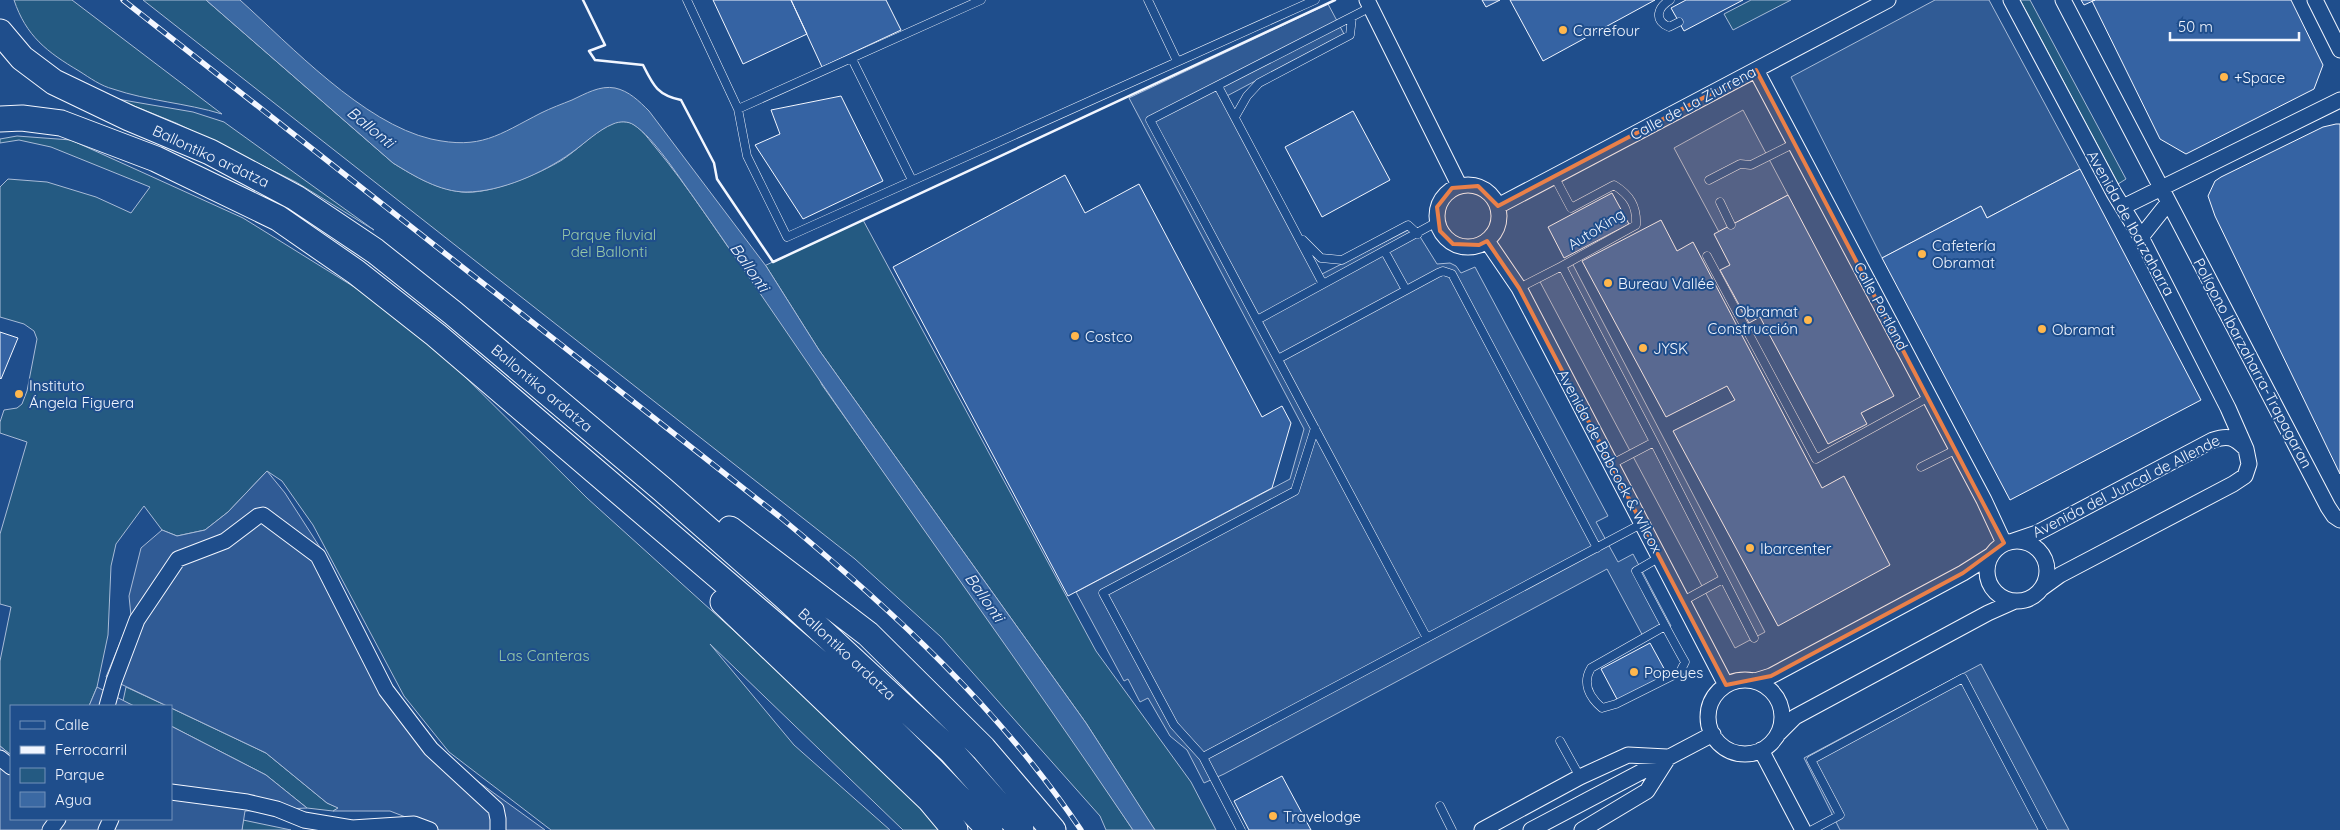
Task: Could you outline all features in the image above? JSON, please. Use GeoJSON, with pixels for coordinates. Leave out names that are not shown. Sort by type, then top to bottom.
{"type":"FeatureCollection","features":[{"type":"Feature","properties":{"kind":"main road","name":"Ballontiko ardatza"},"geometry":{"type":"LineString","coordinates":[[0,32],[22,58],[54,82],[129,118],[210,152],[287,193],[375,251],[453,313],[662,489],[785,597],[951,751],[1021,830]]}},
{"type":"Feature","properties":{"kind":"main road","name":"Ballontiko ardatza"},"geometry":{"type":"LineString","coordinates":[[0,119],[22,118],[61,123],[156,159],[278,218],[356,272],[436,335],[851,690],[990,830]]}},
{"type":"Feature","properties":{"kind":"main road"},"geometry":{"type":"LineString","coordinates":[[662,489],[690,498],[868,634],[983,748],[1053,830]]}},
{"type":"Feature","properties":{"kind":"main road"},"geometry":{"type":"LineString","coordinates":[[629,502],[694,574],[930,800],[955,830]]}},
{"type":"Feature","properties":{"kind":"street","name":"Calle de La Ziurrena"},"geometry":{"type":"LineString","coordinates":[[1498,206],[1888,0]]}},
{"type":"Feature","properties":{"kind":"street","name":"Avenida de Ibarzaharra"},"geometry":{"type":"LineString","coordinates":[[2011,0],[2141,237],[2228,408],[2246,449]]}},
{"type":"Feature","properties":{"kind":"street"},"geometry":{"type":"LineString","coordinates":[[2063,0],[2165,196]]}},
{"type":"Feature","properties":{"kind":"street"},"geometry":{"type":"LineString","coordinates":[[2315,0],[2340,50]]}},
{"type":"Feature","properties":{"kind":"street"},"geometry":{"type":"LineString","coordinates":[[1369,4],[1459,185]]}},
{"type":"Feature","properties":{"kind":"street","name":"Calle Portland"},"geometry":{"type":"LineString","coordinates":[[1756,70],[1929,397],[2009,542]]}},
{"type":"Feature","properties":{"kind":"street"},"geometry":{"type":"LineString","coordinates":[[2123,207],[2165,196],[2340,100]]}},
{"type":"Feature","properties":{"kind":"street"},"geometry":{"type":"LineString","coordinates":[[1459,185],[1478,186],[1493,197],[1498,206],[1498,225],[1487,240],[1470,247],[1452,244],[1440,231],[1436,214],[1440,199],[1445,193],[1459,185]]}},
{"type":"Feature","properties":{"kind":"street"},"geometry":{"type":"LineString","coordinates":[[2141,237],[2165,196]]}},
{"type":"Feature","properties":{"kind":"street","name":"Polígono Ibarzaharra-Trapagaran"},"geometry":{"type":"LineString","coordinates":[[2165,196],[2328,507],[2334,516],[2340,520]]}},
{"type":"Feature","properties":{"kind":"street","name":"Avenida de Babcock & Wilcox"},"geometry":{"type":"LineString","coordinates":[[1487,240],[1519,288],[1726,685]]}},
{"type":"Feature","properties":{"kind":"street","name":"Avenida del Juncal de Allende"},"geometry":{"type":"LineString","coordinates":[[2009,542],[2037,533],[2213,440],[2225,436],[2236,439],[2246,449]]}},
{"type":"Feature","properties":{"kind":"street"},"geometry":{"type":"LineString","coordinates":[[2042,588],[2060,575],[2234,484],[2245,476],[2249,464],[2246,449]]}},
{"type":"Feature","properties":{"kind":"street"},"geometry":{"type":"LineString","coordinates":[[107,705],[114,681],[137,620],[178,559],[224,541],[258,516],[263,515],[321,560],[386,690],[431,749],[496,809],[498,830]]}},
{"type":"Feature","properties":{"kind":"street"},"geometry":{"type":"LineString","coordinates":[[1990,556],[1987,565],[1990,584],[1996,593],[2005,599],[2015,601],[2026,600],[2035,596],[2047,579],[2048,568],[2045,558],[2032,544],[2009,542],[1963,573],[1771,676],[1755,681],[1746,680],[1726,685],[1718,692],[1708,712],[1712,734],[1728,750],[1750,754],[1761,750],[1771,743],[1795,717],[1988,613],[2015,601]]}},
{"type":"Feature","properties":{"kind":"street"},"geometry":{"type":"LineString","coordinates":[[1755,681],[1771,692],[1781,708],[1782,721],[1779,733]]}},
{"type":"Feature","properties":{"kind":"street"},"geometry":{"type":"LineString","coordinates":[[1531,830],[1712,734]]}},
{"type":"Feature","properties":{"kind":"street"},"geometry":{"type":"LineString","coordinates":[[1761,750],[1804,830]]}},
{"type":"Feature","properties":{"kind":"street"},"geometry":{"type":"LineString","coordinates":[[1482,830],[1580,777],[1628,755],[1668,757]]}},
{"type":"Feature","properties":{"kind":"street"},"geometry":{"type":"LineString","coordinates":[[1582,830],[1648,791],[1668,757]]}},
{"type":"Feature","properties":{"kind":"street"},"geometry":{"type":"LineString","coordinates":[[172,792],[247,802],[277,809],[304,820],[352,828],[414,824],[430,830]]}},
{"type":"Feature","properties":{"kind":"lane"},"geometry":{"type":"LineString","coordinates":[[687,0],[738,109],[747,156],[787,237],[1177,60],[1315,0]]}},
{"type":"Feature","properties":{"kind":"lane"},"geometry":{"type":"LineString","coordinates":[[738,109],[981,0]]}},
{"type":"Feature","properties":{"kind":"lane"},"geometry":{"type":"LineString","coordinates":[[1148,0],[1177,60]]}},
{"type":"Feature","properties":{"kind":"lane"},"geometry":{"type":"LineString","coordinates":[[1670,0],[1661,5],[1660,19],[1664,25],[1669,27],[1679,22]]}},
{"type":"Feature","properties":{"kind":"lane"},"geometry":{"type":"LineString","coordinates":[[1369,4],[1352,17],[1150,120],[1427,638]]}},
{"type":"Feature","properties":{"kind":"lane"},"geometry":{"type":"LineString","coordinates":[[1235,117],[1247,96],[1259,83],[1350,35],[1352,17]]}},
{"type":"Feature","properties":{"kind":"lane"},"geometry":{"type":"LineString","coordinates":[[852,59],[912,180]]}},
{"type":"Feature","properties":{"kind":"lane"},"geometry":{"type":"LineString","coordinates":[[1218,86],[1323,284]]}},
{"type":"Feature","properties":{"kind":"lane"},"geometry":{"type":"LineString","coordinates":[[1708,180],[1740,164],[1751,165],[1795,143]]}},
{"type":"Feature","properties":{"kind":"lane","name":"AutoKing"},"geometry":{"type":"LineString","coordinates":[[1554,176],[1571,208],[1614,185],[1625,192],[1632,200],[1637,212],[1636,225],[1562,266]]}},
{"type":"Feature","properties":{"kind":"lane"},"geometry":{"type":"LineString","coordinates":[[1720,202],[1731,225]]}},
{"type":"Feature","properties":{"kind":"lane"},"geometry":{"type":"LineString","coordinates":[[1257,320],[1437,222]]}},
{"type":"Feature","properties":{"kind":"lane"},"geometry":{"type":"LineString","coordinates":[[1298,235],[1320,258],[1342,260],[1408,225],[1418,234]]}},
{"type":"Feature","properties":{"kind":"lane"},"geometry":{"type":"LineString","coordinates":[[1385,252],[1406,290]]}},
{"type":"Feature","properties":{"kind":"lane"},"geometry":{"type":"LineString","coordinates":[[1707,256],[1816,459],[1929,397]]}},
{"type":"Feature","properties":{"kind":"lane"},"geometry":{"type":"LineString","coordinates":[[1519,288],[1562,266],[1754,638]]}},
{"type":"Feature","properties":{"kind":"lane"},"geometry":{"type":"LineString","coordinates":[[1278,359],[1438,273],[1452,274],[1597,548]]}},
{"type":"Feature","properties":{"kind":"lane"},"geometry":{"type":"LineString","coordinates":[[1241,830],[1203,757],[1174,725],[1103,593],[1295,492],[1315,428]]}},
{"type":"Feature","properties":{"kind":"lane"},"geometry":{"type":"LineString","coordinates":[[1612,464],[1654,442]]}},
{"type":"Feature","properties":{"kind":"lane"},"geometry":{"type":"LineString","coordinates":[[1921,467],[1957,449]]}},
{"type":"Feature","properties":{"kind":"lane"},"geometry":{"type":"LineString","coordinates":[[1203,757],[1643,523]]}},
{"type":"Feature","properties":{"kind":"lane"},"geometry":{"type":"LineString","coordinates":[[1660,557],[1636,571],[1685,662],[1680,672],[1616,704],[1602,708],[1594,701],[1587,687],[1586,676],[1590,668],[1665,626]]}},
{"type":"Feature","properties":{"kind":"lane"},"geometry":{"type":"LineString","coordinates":[[1683,601],[1723,579]]}},
{"type":"Feature","properties":{"kind":"lane"},"geometry":{"type":"LineString","coordinates":[[1812,830],[1840,815],[1811,760],[1963,678],[2043,830]]}},
{"type":"Feature","properties":{"kind":"lane"},"geometry":{"type":"LineString","coordinates":[[1560,741],[1580,777]]}},
{"type":"Feature","properties":{"kind":"lane"},"geometry":{"type":"LineString","coordinates":[[1440,806],[1452,830]]}},
{"type":"Feature","properties":{"kind":"highlighted area"},"geometry":{"type":"Polygon","coordinates":[[[1756,70],[2004,543],[1963,573],[1771,676],[1726,685],[1519,288],[1487,241],[1479,245],[1453,244],[1440,231],[1437,207],[1452,188],[1478,186],[1498,206],[1756,70]]]}},
{"type":"Feature","properties":{"kind":"green space"},"geometry":{"type":"Polygon","coordinates":[[[14,0],[72,0],[222,114],[126,93],[100,84],[57,57],[39,42],[25,24],[14,0]]]}},
{"type":"Feature","properties":{"kind":"green space","name":"Parque fluvial del Ballonti"},"geometry":{"type":"Polygon","coordinates":[[[143,0],[206,0],[393,163],[417,177],[443,188],[473,192],[514,182],[562,160],[607,126],[624,122],[631,123],[643,132],[691,194],[747,274],[863,220],[1096,651],[1191,782],[1216,830],[1155,830],[1086,723],[819,350],[766,266],[822,385],[1065,728],[1133,830],[1106,830],[1100,816],[941,637],[855,559],[143,0]]]}},
{"type":"Feature","properties":{"kind":"green space"},"geometry":{"type":"Polygon","coordinates":[[[1751,0],[1791,0],[1733,30],[1724,14],[1751,0]]]}},
{"type":"Feature","properties":{"kind":"green space"},"geometry":{"type":"Polygon","coordinates":[[[2020,0],[2030,0],[2126,179],[2118,184],[2020,0]]]}},
{"type":"Feature","properties":{"kind":"green space"},"geometry":{"type":"Polygon","coordinates":[[[117,99],[193,112],[224,122],[374,230],[296,182],[176,123],[117,99]]]}},
{"type":"Feature","properties":{"kind":"green space","name":"Las Canteras"},"geometry":{"type":"Polygon","coordinates":[[[17,136],[71,140],[243,218],[409,321],[587,498],[930,808],[946,830],[903,830],[710,644],[794,745],[890,830],[551,830],[449,752],[404,696],[313,525],[282,481],[267,471],[228,512],[205,530],[177,536],[162,530],[144,506],[116,544],[111,566],[108,635],[97,687],[89,705],[10,705],[10,754],[0,746],[0,661],[11,607],[0,604],[0,534],[27,442],[0,433],[0,422],[4,410],[17,408],[22,404],[27,391],[37,339],[34,331],[24,324],[0,317],[0,187],[8,179],[47,182],[96,197],[131,213],[150,187],[51,147],[19,140],[0,143],[0,139],[17,136]]]}},
{"type":"Feature","properties":{"kind":"green space"},"geometry":{"type":"Polygon","coordinates":[[[126,687],[165,705],[132,705],[123,701],[126,687]]]}},
{"type":"Feature","properties":{"kind":"green space"},"geometry":{"type":"Polygon","coordinates":[[[172,708],[266,753],[327,803],[339,808],[333,811],[307,808],[266,775],[172,727],[172,708]]]}},
{"type":"Feature","properties":{"kind":"green space"},"geometry":{"type":"Polygon","coordinates":[[[243,820],[291,830],[242,830],[243,820]]]}},
{"type":"Feature","properties":{"kind":"shaded area"},"geometry":{"type":"Polygon","coordinates":[[[1935,0],[1989,0],[2080,169],[1987,218],[1981,206],[1882,258],[1791,77],[1935,0]]]}},
{"type":"Feature","properties":{"kind":"shaded area"},"geometry":{"type":"Polygon","coordinates":[[[1328,4],[1344,34],[1225,97],[1320,275],[1414,227],[1437,264],[1450,263],[1456,266],[1461,273],[1475,267],[1608,516],[1596,522],[1618,562],[1633,554],[1671,626],[1645,640],[1607,569],[1204,783],[1187,750],[1170,736],[1148,698],[1140,702],[1128,679],[1124,681],[1076,592],[1290,479],[1304,429],[1129,98],[1328,4]]]}},
{"type":"Feature","properties":{"kind":"shaded area"},"geometry":{"type":"Polygon","coordinates":[[[1743,110],[1788,195],[1719,232],[1674,148],[1743,110]]]}},
{"type":"Feature","properties":{"kind":"shaded area"},"geometry":{"type":"Polygon","coordinates":[[[1571,261],[1765,632],[1735,648],[1538,278],[1571,261]]]}},
{"type":"Feature","properties":{"kind":"shaded area"},"geometry":{"type":"Polygon","coordinates":[[[267,471],[285,493],[321,549],[383,670],[404,704],[432,740],[473,778],[545,830],[439,830],[390,811],[333,811],[338,808],[327,803],[266,753],[172,708],[172,705],[165,705],[106,677],[131,616],[129,596],[141,548],[162,530],[177,536],[205,530],[228,512],[267,471]]]}},
{"type":"Feature","properties":{"kind":"shaded area"},"geometry":{"type":"Polygon","coordinates":[[[1981,664],[2069,830],[1840,830],[1804,758],[1981,664]]]}},
{"type":"Feature","properties":{"kind":"shaded area"},"geometry":{"type":"Polygon","coordinates":[[[97,687],[132,705],[89,705],[97,687]]]}},
{"type":"Feature","properties":{"kind":"shaded area"},"geometry":{"type":"Polygon","coordinates":[[[172,727],[266,775],[307,808],[245,811],[242,830],[0,830],[0,746],[10,754],[10,820],[172,820],[172,727]]]}},
{"type":"Feature","properties":{"kind":"water","name":"Ballonti"},"geometry":{"type":"Polygon","coordinates":[[[206,0],[240,0],[305,60],[354,100],[405,130],[431,139],[463,143],[489,138],[549,109],[593,91],[609,87],[620,89],[638,100],[649,111],[766,266],[819,350],[1086,723],[1155,830],[1133,830],[1049,707],[834,402],[705,213],[665,158],[642,131],[629,123],[616,123],[602,130],[548,168],[521,180],[493,189],[466,192],[437,186],[418,178],[393,163],[206,0]]]}},
{"type":"Feature","properties":{"kind":"building"},"geometry":{"type":"Polygon","coordinates":[[[713,0],[791,0],[807,34],[743,64],[713,0]]]}},
{"type":"Feature","properties":{"kind":"building"},"geometry":{"type":"Polygon","coordinates":[[[791,0],[886,0],[901,30],[822,67],[791,0]]]}},
{"type":"Feature","properties":{"kind":"building"},"geometry":{"type":"Polygon","coordinates":[[[1482,0],[1500,0],[1486,7],[1482,0]]]}},
{"type":"Feature","properties":{"kind":"building","name":"Carrefour"},"geometry":{"type":"Polygon","coordinates":[[[1510,0],[1655,0],[1543,61],[1510,0]]]}},
{"type":"Feature","properties":{"kind":"building"},"geometry":{"type":"Polygon","coordinates":[[[1686,0],[1743,0],[1684,31],[1671,8],[1686,0]]]}},
{"type":"Feature","properties":{"kind":"building"},"geometry":{"type":"Polygon","coordinates":[[[2081,0],[2095,0],[2084,5],[2081,0]]]}},
{"type":"Feature","properties":{"kind":"building","name":"+Space"},"geometry":{"type":"Polygon","coordinates":[[[2291,0],[2323,65],[2314,89],[2186,154],[2160,139],[2092,1],[2291,0]]]}},
{"type":"Feature","properties":{"kind":"building"},"geometry":{"type":"Polygon","coordinates":[[[841,96],[883,181],[803,219],[755,145],[780,134],[771,110],[841,96]]]}},
{"type":"Feature","properties":{"kind":"building"},"geometry":{"type":"Polygon","coordinates":[[[1353,111],[1390,180],[1322,217],[1285,147],[1353,111]]]}},
{"type":"Feature","properties":{"kind":"building"},"geometry":{"type":"Polygon","coordinates":[[[2340,124],[2340,474],[2215,216],[2208,196],[2215,181],[2221,177],[2323,127],[2340,124]]]}},
{"type":"Feature","properties":{"kind":"building","name":"Obramat"},"geometry":{"type":"Polygon","coordinates":[[[2080,169],[2201,400],[2010,500],[1882,258],[1981,206],[1987,218],[2080,169]]]}},
{"type":"Feature","properties":{"kind":"building","name":"Costco"},"geometry":{"type":"Polygon","coordinates":[[[1065,175],[1085,213],[1139,184],[1262,417],[1282,406],[1291,423],[1272,488],[1068,596],[893,267],[1065,175]]]}},
{"type":"Feature","properties":{"kind":"building"},"geometry":{"type":"Polygon","coordinates":[[[1612,193],[1629,224],[1564,258],[1548,227],[1612,193]]]}},
{"type":"Feature","properties":{"kind":"building","name":"Obramat Construcción"},"geometry":{"type":"Polygon","coordinates":[[[1788,195],[1894,396],[1861,413],[1867,424],[1828,444],[1760,317],[1749,323],[1720,270],[1730,265],[1714,234],[1788,195]]]}},
{"type":"Feature","properties":{"kind":"building"},"geometry":{"type":"Polygon","coordinates":[[[1661,220],[1677,251],[1693,242],[1822,488],[1844,476],[1890,565],[1778,626],[1673,431],[1735,400],[1727,386],[1666,417],[1582,261],[1661,220]]]}},
{"type":"Feature","properties":{"kind":"building"},"geometry":{"type":"Polygon","coordinates":[[[0,332],[18,338],[1,379],[0,378],[0,332]]]}},
{"type":"Feature","properties":{"kind":"building","name":"Popeyes"},"geometry":{"type":"Polygon","coordinates":[[[1650,643],[1667,674],[1618,701],[1601,669],[1650,643]]]}},
{"type":"Feature","properties":{"kind":"building","name":"Travelodge"},"geometry":{"type":"Polygon","coordinates":[[[1282,776],[1311,830],[1249,830],[1234,801],[1282,776]]]}},
{"type":"Feature","properties":{"kind":"railway"},"geometry":{"type":"LineString","coordinates":[[123,0],[822,552],[903,625],[979,702],[1049,785],[1081,830]]}},
{"type":"Feature","properties":{"kind":"wall"},"geometry":{"type":"LineString","coordinates":[[583,0],[605,45],[589,51],[595,60],[643,65],[661,92],[681,100],[714,163],[717,179],[773,262],[1335,0]]}},
{"type":"Feature","properties":{"kind":"place","name":"Carrefour"},"geometry":{"type":"Point","coordinates":[1563,30]}},
{"type":"Feature","properties":{"kind":"place","name":"+Space"},"geometry":{"type":"Point","coordinates":[2224,77]}},
{"type":"Feature","properties":{"kind":"place","name":"Cafetería Obramat"},"geometry":{"type":"Point","coordinates":[1922,254]}},
{"type":"Feature","properties":{"kind":"place","name":"Bureau Vallée"},"geometry":{"type":"Point","coordinates":[1608,283]}},
{"type":"Feature","properties":{"kind":"place","name":"Obramat Construcción"},"geometry":{"type":"Point","coordinates":[1808,320]}},
{"type":"Feature","properties":{"kind":"place","name":"Obramat"},"geometry":{"type":"Point","coordinates":[2042,329]}},
{"type":"Feature","properties":{"kind":"place","name":"Costco"},"geometry":{"type":"Point","coordinates":[1075,336]}},
{"type":"Feature","properties":{"kind":"place","name":"JYSK"},"geometry":{"type":"Point","coordinates":[1643,348]}},
{"type":"Feature","properties":{"kind":"place","name":"Instituto Ángela Figuera"},"geometry":{"type":"Point","coordinates":[19,394]}},
{"type":"Feature","properties":{"kind":"place","name":"Ibarcenter"},"geometry":{"type":"Point","coordinates":[1750,548]}},
{"type":"Feature","properties":{"kind":"place","name":"Popeyes"},"geometry":{"type":"Point","coordinates":[1634,672]}},
{"type":"Feature","properties":{"kind":"place","name":"Travelodge"},"geometry":{"type":"Point","coordinates":[1273,816]}}]}
